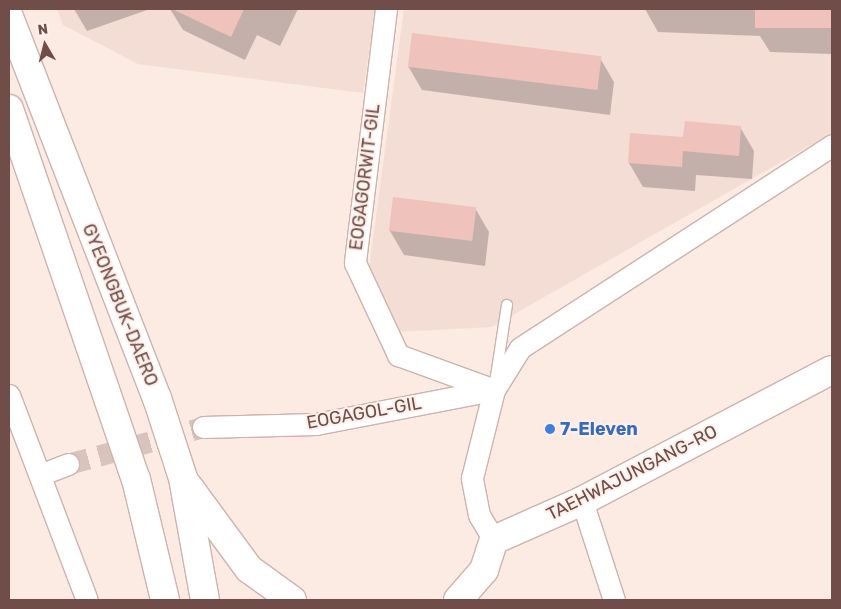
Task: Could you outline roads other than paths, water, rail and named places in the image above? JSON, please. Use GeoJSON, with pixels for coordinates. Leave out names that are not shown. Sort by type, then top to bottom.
{"type":"FeatureCollection","features":[{"type":"Feature","properties":{"kind":"street","name":"EOGAGORWIT-GIL"},"geometry":{"type":"LineString","coordinates":[[386,9],[355,263],[398,355],[494,390]]}},
{"type":"Feature","properties":{"kind":"street","name":"GYEONGBUK-DAERO"},"geometry":{"type":"LineString","coordinates":[[9,17],[157,398],[183,478],[205,600]]}},
{"type":"Feature","properties":{"kind":"street","name":"GYEONGBUK-DAERO"},"geometry":{"type":"LineString","coordinates":[[9,110],[14,143],[136,479],[165,600]]}},
{"type":"Feature","properties":{"kind":"street"},"geometry":{"type":"LineString","coordinates":[[458,600],[484,570],[494,540],[479,515],[472,478],[494,390],[520,348],[827,149]]}},
{"type":"Feature","properties":{"kind":"street","name":"TAEHWAJUNGANG-RO"},"geometry":{"type":"LineString","coordinates":[[494,540],[582,500],[832,370]]}},
{"type":"Feature","properties":{"kind":"street","name":"EOGAGOL-GIL"},"geometry":{"type":"LineString","coordinates":[[203,427],[316,424],[494,390]]}},
{"type":"Feature","properties":{"kind":"street"},"geometry":{"type":"LineString","coordinates":[[9,395],[42,474],[87,600]]}},
{"type":"Feature","properties":{"kind":"street"},"geometry":{"type":"LineString","coordinates":[[42,474],[68,464]]}},
{"type":"Feature","properties":{"kind":"street"},"geometry":{"type":"LineString","coordinates":[[183,478],[249,569],[292,600]]}},
{"type":"Feature","properties":{"kind":"street"},"geometry":{"type":"LineString","coordinates":[[582,500],[614,600]]}},
{"type":"Feature","properties":{"kind":"lane"},"geometry":{"type":"LineString","coordinates":[[494,390],[508,305]]}},
{"type":"Feature","properties":{"kind":"tunnel"},"geometry":{"type":"LineString","coordinates":[[68,464],[203,427]]}},
{"type":"Feature","properties":{"kind":"place","name":"7-Eleven"},"geometry":{"type":"Point","coordinates":[550,429]}}]}
